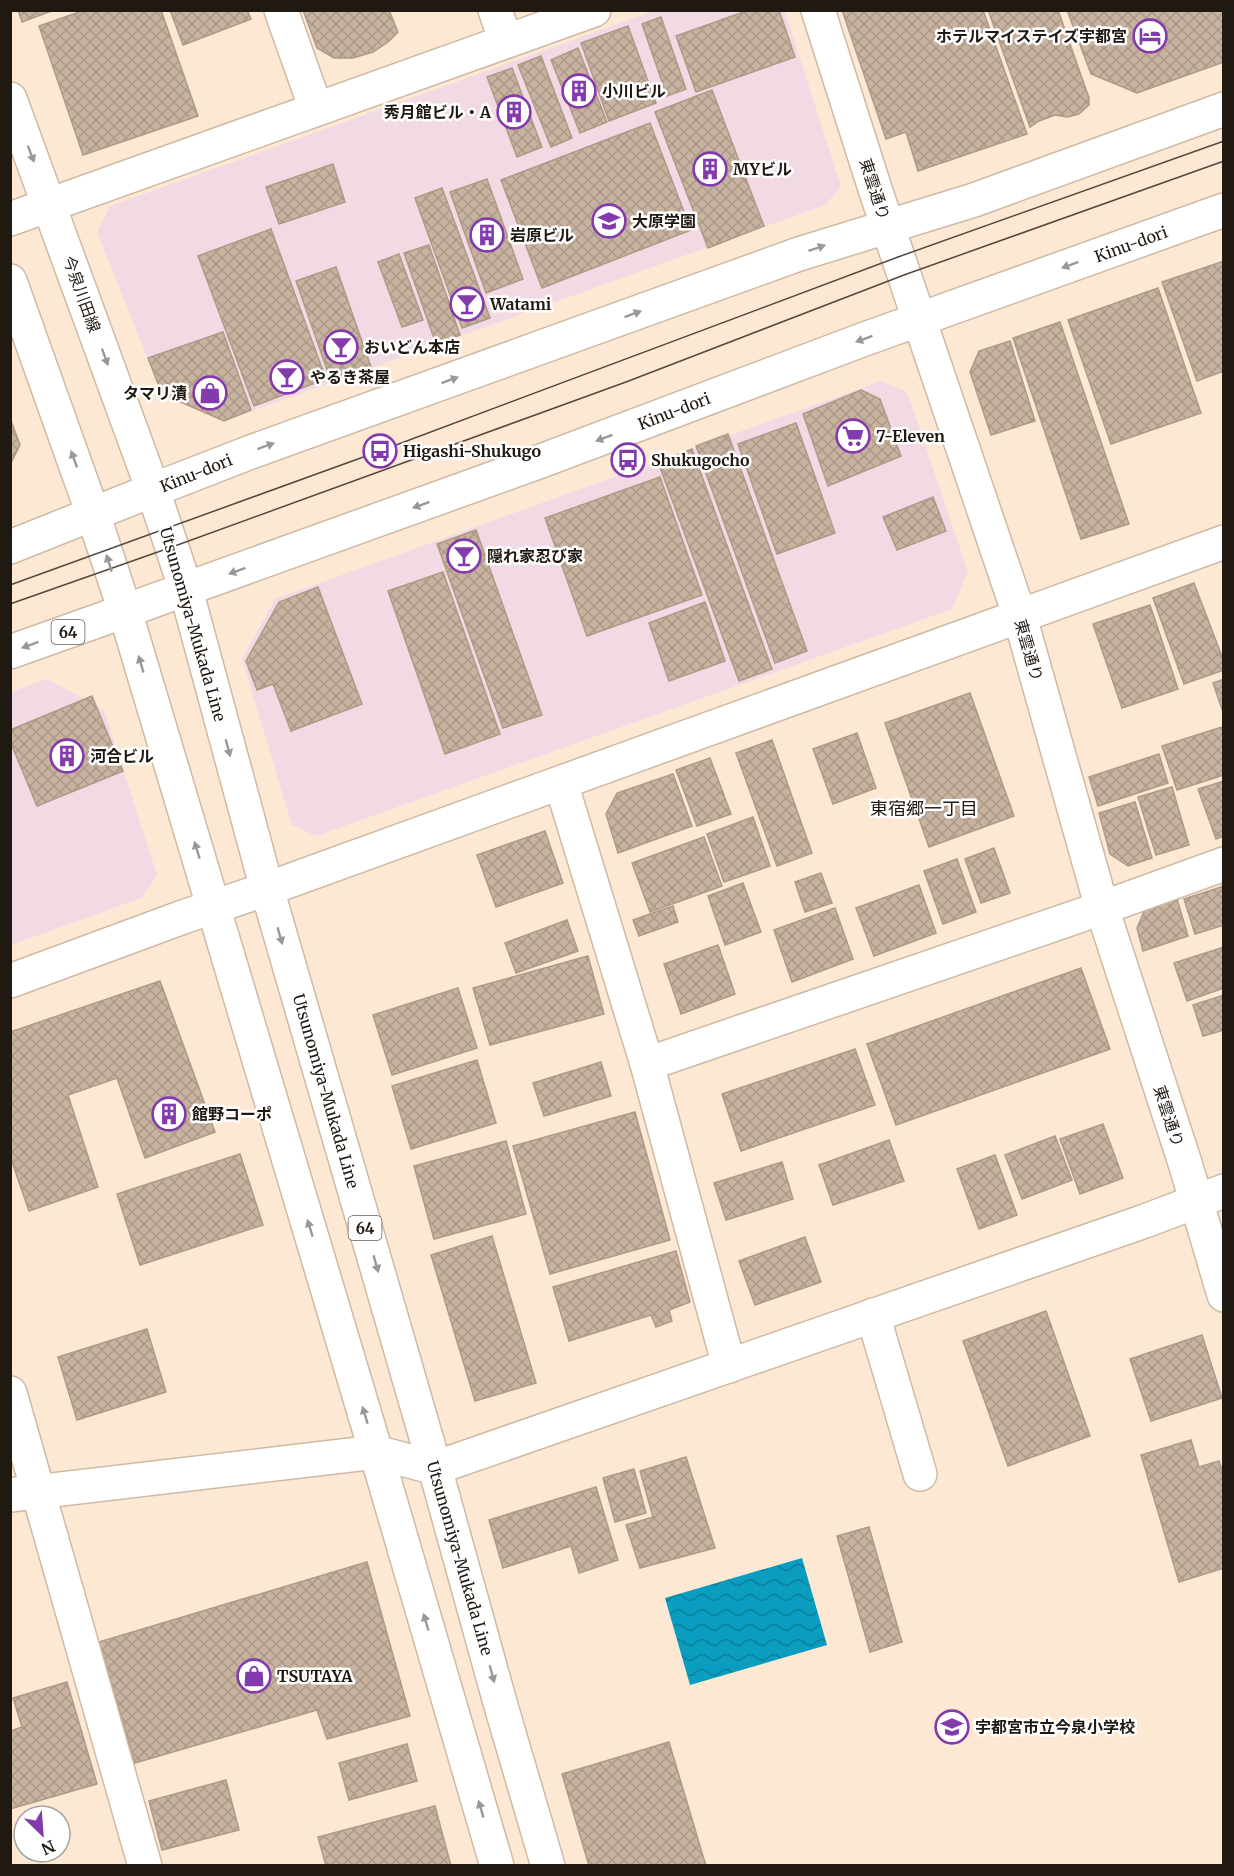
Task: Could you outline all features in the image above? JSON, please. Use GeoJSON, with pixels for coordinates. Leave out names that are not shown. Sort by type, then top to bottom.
{"type":"FeatureCollection","features":[{"type":"Feature","properties":{"kind":"street"},"geometry":{"type":"LineString","coordinates":[[281,10],[316,110]]}},
{"type":"Feature","properties":{"kind":"street"},"geometry":{"type":"LineString","coordinates":[[495,10],[506,42]]}},
{"type":"Feature","properties":{"kind":"street"},"geometry":{"type":"LineString","coordinates":[[10,219],[594,10]]}},
{"type":"Feature","properties":{"kind":"street","name":"東雲通り"},"geometry":{"type":"LineString","coordinates":[[818,10],[888,227],[1020,617],[1102,908],[1210,1196],[1224,1295]]}},
{"type":"Feature","properties":{"kind":"street","name":"今泉川田線"},"geometry":{"type":"LineString","coordinates":[[10,99],[51,205],[153,490]]}},
{"type":"Feature","properties":{"kind":"street","name":"Kinu-dori"},"geometry":{"type":"LineString","coordinates":[[10,547],[251,452],[766,266],[829,244],[974,200],[1224,109]]}},
{"type":"Feature","properties":{"kind":"street","name":"Kinu-dori"},"geometry":{"type":"LineString","coordinates":[[125,611],[541,461],[920,319],[1224,210]]}},
{"type":"Feature","properties":{"kind":"street"},"geometry":{"type":"LineString","coordinates":[[10,281],[125,611],[497,1866]]}},
{"type":"Feature","properties":{"kind":"street","name":"Utsunomiya-Mukada Line"},"geometry":{"type":"LineString","coordinates":[[153,490],[186,590],[267,889],[548,1866]]}},
{"type":"Feature","properties":{"kind":"street"},"geometry":{"type":"LineString","coordinates":[[10,981],[1224,542]]}},
{"type":"Feature","properties":{"kind":"street","name":"64"},"geometry":{"type":"LineString","coordinates":[[10,652],[125,611]]}},
{"type":"Feature","properties":{"kind":"street"},"geometry":{"type":"LineString","coordinates":[[561,783],[647,1064],[729,1366]]}},
{"type":"Feature","properties":{"kind":"street"},"geometry":{"type":"LineString","coordinates":[[647,1064],[1224,864]]}},
{"type":"Feature","properties":{"kind":"street"},"geometry":{"type":"LineString","coordinates":[[25,1493],[376,1452],[435,1468],[1145,1221],[1210,1196]]}},
{"type":"Feature","properties":{"kind":"street"},"geometry":{"type":"LineString","coordinates":[[873,1315],[920,1474]]}},
{"type":"Feature","properties":{"kind":"street"},"geometry":{"type":"LineString","coordinates":[[10,1393],[25,1493],[146,1866]]}},
{"type":"Feature","properties":{"kind":"shaded area"},"geometry":{"type":"Polygon","coordinates":[[[654,11],[785,11],[841,187],[825,205],[224,421],[162,394],[97,232],[110,206],[654,11]]]}},
{"type":"Feature","properties":{"kind":"shaded area"},"geometry":{"type":"Polygon","coordinates":[[[881,381],[907,392],[968,572],[952,609],[316,836],[292,825],[242,659],[275,599],[881,381]]]}},
{"type":"Feature","properties":{"kind":"shaded area"},"geometry":{"type":"Polygon","coordinates":[[[47,679],[104,710],[157,875],[141,898],[11,945],[11,692],[47,679]]]}},
{"type":"Feature","properties":{"kind":"water"},"geometry":{"type":"Polygon","coordinates":[[[802,1558],[827,1645],[690,1685],[665,1598],[802,1558]]]}},
{"type":"Feature","properties":{"kind":"building"},"geometry":{"type":"Polygon","coordinates":[[[18,10],[54,10],[22,22],[18,10]]]}},
{"type":"Feature","properties":{"kind":"building"},"geometry":{"type":"Polygon","coordinates":[[[85,10],[161,10],[198,116],[83,155],[39,26],[85,10]]]}},
{"type":"Feature","properties":{"kind":"building"},"geometry":{"type":"Polygon","coordinates":[[[170,10],[247,10],[251,19],[183,45],[170,10]]]}},
{"type":"Feature","properties":{"kind":"building"},"geometry":{"type":"Polygon","coordinates":[[[303,10],[389,10],[398,32],[373,52],[353,58],[334,58],[317,48],[303,10]]]}},
{"type":"Feature","properties":{"kind":"building"},"geometry":{"type":"Polygon","coordinates":[[[749,10],[779,10],[795,57],[696,92],[676,36],[749,10]]]}},
{"type":"Feature","properties":{"kind":"building"},"geometry":{"type":"Polygon","coordinates":[[[842,10],[983,10],[1027,134],[918,171],[906,132],[886,139],[842,10]]]}},
{"type":"Feature","properties":{"kind":"building"},"geometry":{"type":"Polygon","coordinates":[[[988,10],[1058,10],[1089,98],[1089,105],[1079,114],[1067,117],[1055,115],[1030,127],[988,10]]]}},
{"type":"Feature","properties":{"kind":"building","name":"ホテルマイステイズ宇都宮"},"geometry":{"type":"Polygon","coordinates":[[[1067,10],[1224,10],[1224,62],[1137,93],[1091,74],[1067,10]]]}},
{"type":"Feature","properties":{"kind":"building"},"geometry":{"type":"Polygon","coordinates":[[[661,17],[686,89],[667,96],[642,24],[661,17]]]}},
{"type":"Feature","properties":{"kind":"building"},"geometry":{"type":"Polygon","coordinates":[[[628,26],[656,103],[609,121],[581,43],[628,26]]]}},
{"type":"Feature","properties":{"kind":"building","name":"小川ビル"},"geometry":{"type":"Polygon","coordinates":[[[578,48],[607,122],[580,133],[551,60],[578,48]]]}},
{"type":"Feature","properties":{"kind":"building"},"geometry":{"type":"Polygon","coordinates":[[[541,56],[572,138],[551,147],[518,65],[541,56]]]}},
{"type":"Feature","properties":{"kind":"building","name":"秀月館ビル・A"},"geometry":{"type":"Polygon","coordinates":[[[512,68],[542,147],[517,157],[487,77],[512,68]]]}},
{"type":"Feature","properties":{"kind":"building","name":"MYビル"},"geometry":{"type":"Polygon","coordinates":[[[712,90],[764,226],[708,248],[655,112],[712,90]]]}},
{"type":"Feature","properties":{"kind":"building"},"geometry":{"type":"Polygon","coordinates":[[[650,123],[691,230],[542,288],[501,180],[650,123]]]}},
{"type":"Feature","properties":{"kind":"building"},"geometry":{"type":"Polygon","coordinates":[[[333,164],[345,202],[279,224],[266,187],[333,164]]]}},
{"type":"Feature","properties":{"kind":"building","name":"岩原ビル"},"geometry":{"type":"Polygon","coordinates":[[[487,179],[523,279],[486,293],[450,192],[487,179]]]}},
{"type":"Feature","properties":{"kind":"building"},"geometry":{"type":"Polygon","coordinates":[[[442,188],[490,318],[462,328],[415,198],[442,188]]]}},
{"type":"Feature","properties":{"kind":"building"},"geometry":{"type":"Polygon","coordinates":[[[271,229],[326,379],[254,406],[198,256],[271,229]]]}},
{"type":"Feature","properties":{"kind":"building"},"geometry":{"type":"Polygon","coordinates":[[[429,245],[460,335],[436,344],[404,253],[429,245]]]}},
{"type":"Feature","properties":{"kind":"building"},"geometry":{"type":"Polygon","coordinates":[[[399,254],[423,320],[402,327],[378,262],[399,254]]]}},
{"type":"Feature","properties":{"kind":"building"},"geometry":{"type":"Polygon","coordinates":[[[1224,261],[1224,371],[1197,381],[1162,282],[1224,261]]]}},
{"type":"Feature","properties":{"kind":"building"},"geometry":{"type":"Polygon","coordinates":[[[336,267],[371,367],[331,381],[296,281],[336,267]]]}},
{"type":"Feature","properties":{"kind":"building"},"geometry":{"type":"Polygon","coordinates":[[[1158,288],[1201,413],[1111,444],[1068,320],[1158,288]]]}},
{"type":"Feature","properties":{"kind":"building"},"geometry":{"type":"Polygon","coordinates":[[[1060,322],[1129,524],[1081,539],[1013,338],[1060,322]]]}},
{"type":"Feature","properties":{"kind":"building"},"geometry":{"type":"Polygon","coordinates":[[[223,332],[251,410],[224,421],[162,394],[148,358],[223,332]]]}},
{"type":"Feature","properties":{"kind":"building"},"geometry":{"type":"Polygon","coordinates":[[[1010,341],[1035,421],[991,435],[970,372],[979,351],[1010,341]]]}},
{"type":"Feature","properties":{"kind":"building"},"geometry":{"type":"Polygon","coordinates":[[[861,390],[880,399],[901,456],[828,486],[803,414],[861,390]]]}},
{"type":"Feature","properties":{"kind":"building"},"geometry":{"type":"Polygon","coordinates":[[[10,418],[20,445],[10,465],[10,418]]]}},
{"type":"Feature","properties":{"kind":"building"},"geometry":{"type":"Polygon","coordinates":[[[796,423],[835,533],[777,554],[738,444],[796,423]]]}},
{"type":"Feature","properties":{"kind":"building"},"geometry":{"type":"Polygon","coordinates":[[[728,434],[807,651],[775,663],[696,446],[728,434]]]}},
{"type":"Feature","properties":{"kind":"building"},"geometry":{"type":"Polygon","coordinates":[[[692,449],[772,669],[739,681],[658,462],[692,449]]]}},
{"type":"Feature","properties":{"kind":"building"},"geometry":{"type":"Polygon","coordinates":[[[660,477],[702,595],[587,636],[545,518],[660,477]]]}},
{"type":"Feature","properties":{"kind":"building"},"geometry":{"type":"Polygon","coordinates":[[[933,497],[946,531],[897,550],[883,517],[933,497]]]}},
{"type":"Feature","properties":{"kind":"building"},"geometry":{"type":"Polygon","coordinates":[[[476,530],[542,715],[503,728],[437,544],[476,530]]]}},
{"type":"Feature","properties":{"kind":"building"},"geometry":{"type":"Polygon","coordinates":[[[443,572],[500,734],[445,754],[388,591],[443,572]]]}},
{"type":"Feature","properties":{"kind":"building"},"geometry":{"type":"Polygon","coordinates":[[[1194,583],[1224,662],[1224,670],[1184,684],[1153,598],[1194,583]]]}},
{"type":"Feature","properties":{"kind":"building"},"geometry":{"type":"Polygon","coordinates":[[[318,587],[362,704],[291,731],[273,684],[257,690],[246,661],[279,602],[318,587]]]}},
{"type":"Feature","properties":{"kind":"building"},"geometry":{"type":"Polygon","coordinates":[[[705,602],[725,661],[669,681],[649,623],[705,602]]]}},
{"type":"Feature","properties":{"kind":"building"},"geometry":{"type":"Polygon","coordinates":[[[1150,605],[1178,689],[1122,708],[1093,624],[1150,605]]]}},
{"type":"Feature","properties":{"kind":"building"},"geometry":{"type":"Polygon","coordinates":[[[1224,679],[1224,715],[1213,683],[1224,679]]]}},
{"type":"Feature","properties":{"kind":"building"},"geometry":{"type":"Polygon","coordinates":[[[970,693],[1014,816],[929,847],[885,723],[970,693]]]}},
{"type":"Feature","properties":{"kind":"building","name":"河合ビル"},"geometry":{"type":"Polygon","coordinates":[[[92,696],[123,771],[37,806],[10,741],[10,730],[92,696]]]}},
{"type":"Feature","properties":{"kind":"building"},"geometry":{"type":"Polygon","coordinates":[[[1222,727],[1224,775],[1177,790],[1162,746],[1222,727]]]}},
{"type":"Feature","properties":{"kind":"building"},"geometry":{"type":"Polygon","coordinates":[[[857,733],[876,788],[833,804],[813,749],[857,733]]]}},
{"type":"Feature","properties":{"kind":"building"},"geometry":{"type":"Polygon","coordinates":[[[772,740],[812,853],[777,866],[736,753],[772,740]]]}},
{"type":"Feature","properties":{"kind":"building"},"geometry":{"type":"Polygon","coordinates":[[[1159,754],[1168,783],[1098,806],[1089,777],[1159,754]]]}},
{"type":"Feature","properties":{"kind":"building"},"geometry":{"type":"Polygon","coordinates":[[[710,758],[731,814],[697,826],[676,770],[710,758]]]}},
{"type":"Feature","properties":{"kind":"building"},"geometry":{"type":"Polygon","coordinates":[[[673,774],[692,826],[618,853],[606,814],[617,793],[673,774]]]}},
{"type":"Feature","properties":{"kind":"building"},"geometry":{"type":"Polygon","coordinates":[[[1224,781],[1224,836],[1216,839],[1198,789],[1224,781]]]}},
{"type":"Feature","properties":{"kind":"building"},"geometry":{"type":"Polygon","coordinates":[[[1172,787],[1189,845],[1156,855],[1138,797],[1172,787]]]}},
{"type":"Feature","properties":{"kind":"building"},"geometry":{"type":"Polygon","coordinates":[[[1135,802],[1152,858],[1128,866],[1110,854],[1099,813],[1135,802]]]}},
{"type":"Feature","properties":{"kind":"building"},"geometry":{"type":"Polygon","coordinates":[[[753,817],[770,866],[724,882],[707,834],[753,817]]]}},
{"type":"Feature","properties":{"kind":"building"},"geometry":{"type":"Polygon","coordinates":[[[545,831],[563,883],[496,907],[477,855],[545,831]]]}},
{"type":"Feature","properties":{"kind":"building"},"geometry":{"type":"Polygon","coordinates":[[[704,837],[722,886],[650,912],[632,863],[704,837]]]}},
{"type":"Feature","properties":{"kind":"building"},"geometry":{"type":"Polygon","coordinates":[[[994,848],[1010,893],[981,903],[965,859],[994,848]]]}},
{"type":"Feature","properties":{"kind":"building"},"geometry":{"type":"Polygon","coordinates":[[[957,859],[976,912],[943,924],[924,871],[957,859]]]}},
{"type":"Feature","properties":{"kind":"building"},"geometry":{"type":"Polygon","coordinates":[[[821,873],[832,903],[805,912],[795,882],[821,873]]]}},
{"type":"Feature","properties":{"kind":"building"},"geometry":{"type":"Polygon","coordinates":[[[743,883],[761,932],[725,945],[708,896],[743,883]]]}},
{"type":"Feature","properties":{"kind":"building"},"geometry":{"type":"Polygon","coordinates":[[[919,885],[936,933],[874,956],[856,908],[919,885]]]}},
{"type":"Feature","properties":{"kind":"building"},"geometry":{"type":"Polygon","coordinates":[[[1224,886],[1224,925],[1195,934],[1184,899],[1224,886]]]}},
{"type":"Feature","properties":{"kind":"building"},"geometry":{"type":"Polygon","coordinates":[[[1177,899],[1188,936],[1143,951],[1137,928],[1145,909],[1177,899]]]}},
{"type":"Feature","properties":{"kind":"building"},"geometry":{"type":"Polygon","coordinates":[[[673,906],[678,922],[639,936],[633,920],[673,906]]]}},
{"type":"Feature","properties":{"kind":"building"},"geometry":{"type":"Polygon","coordinates":[[[835,908],[853,959],[792,982],[774,930],[835,908]]]}},
{"type":"Feature","properties":{"kind":"building"},"geometry":{"type":"Polygon","coordinates":[[[567,920],[578,951],[516,973],[505,943],[567,920]]]}},
{"type":"Feature","properties":{"kind":"building"},"geometry":{"type":"Polygon","coordinates":[[[718,945],[735,994],[681,1014],[664,964],[718,945]]]}},
{"type":"Feature","properties":{"kind":"building"},"geometry":{"type":"Polygon","coordinates":[[[1224,947],[1224,988],[1187,1001],[1174,963],[1224,947]]]}},
{"type":"Feature","properties":{"kind":"building"},"geometry":{"type":"Polygon","coordinates":[[[588,956],[604,1014],[490,1045],[473,988],[588,956]]]}},
{"type":"Feature","properties":{"kind":"building"},"geometry":{"type":"Polygon","coordinates":[[[1081,968],[1110,1049],[896,1125],[867,1044],[1081,968]]]}},
{"type":"Feature","properties":{"kind":"building","name":"館野コーポ"},"geometry":{"type":"Polygon","coordinates":[[[160,981],[215,1132],[145,1158],[117,1078],[68,1095],[98,1187],[29,1211],[10,1156],[10,1032],[160,981]]]}},
{"type":"Feature","properties":{"kind":"building"},"geometry":{"type":"Polygon","coordinates":[[[458,988],[477,1048],[392,1075],[373,1015],[458,988]]]}},
{"type":"Feature","properties":{"kind":"building"},"geometry":{"type":"Polygon","coordinates":[[[1224,995],[1224,1030],[1203,1036],[1193,1005],[1224,995]]]}},
{"type":"Feature","properties":{"kind":"building"},"geometry":{"type":"Polygon","coordinates":[[[855,1049],[875,1105],[741,1151],[722,1094],[855,1049]]]}},
{"type":"Feature","properties":{"kind":"building"},"geometry":{"type":"Polygon","coordinates":[[[477,1060],[496,1123],[411,1149],[392,1086],[477,1060]]]}},
{"type":"Feature","properties":{"kind":"building"},"geometry":{"type":"Polygon","coordinates":[[[601,1062],[611,1096],[544,1116],[533,1083],[601,1062]]]}},
{"type":"Feature","properties":{"kind":"building"},"geometry":{"type":"Polygon","coordinates":[[[635,1112],[670,1240],[550,1274],[513,1146],[635,1112]]]}},
{"type":"Feature","properties":{"kind":"building"},"geometry":{"type":"Polygon","coordinates":[[[1103,1124],[1123,1178],[1080,1194],[1060,1139],[1103,1124]]]}},
{"type":"Feature","properties":{"kind":"building"},"geometry":{"type":"Polygon","coordinates":[[[1055,1136],[1072,1180],[1022,1199],[1005,1155],[1055,1136]]]}},
{"type":"Feature","properties":{"kind":"building"},"geometry":{"type":"Polygon","coordinates":[[[889,1140],[904,1181],[833,1205],[819,1165],[889,1140]]]}},
{"type":"Feature","properties":{"kind":"building"},"geometry":{"type":"Polygon","coordinates":[[[506,1141],[526,1214],[434,1239],[414,1166],[506,1141]]]}},
{"type":"Feature","properties":{"kind":"building"},"geometry":{"type":"Polygon","coordinates":[[[240,1154],[263,1225],[140,1265],[117,1194],[240,1154]]]}},
{"type":"Feature","properties":{"kind":"building"},"geometry":{"type":"Polygon","coordinates":[[[995,1155],[1017,1215],[979,1229],[957,1169],[995,1155]]]}},
{"type":"Feature","properties":{"kind":"building"},"geometry":{"type":"Polygon","coordinates":[[[782,1162],[793,1199],[726,1220],[714,1183],[782,1162]]]}},
{"type":"Feature","properties":{"kind":"building"},"geometry":{"type":"Polygon","coordinates":[[[492,1236],[536,1383],[475,1401],[431,1255],[492,1236]]]}},
{"type":"Feature","properties":{"kind":"building"},"geometry":{"type":"Polygon","coordinates":[[[805,1237],[821,1282],[755,1305],[739,1261],[805,1237]]]}},
{"type":"Feature","properties":{"kind":"building"},"geometry":{"type":"Polygon","coordinates":[[[676,1251],[690,1302],[669,1310],[672,1321],[656,1327],[651,1315],[569,1341],[553,1287],[676,1251]]]}},
{"type":"Feature","properties":{"kind":"building"},"geometry":{"type":"Polygon","coordinates":[[[1046,1311],[1090,1436],[1008,1466],[963,1341],[1046,1311]]]}},
{"type":"Feature","properties":{"kind":"building"},"geometry":{"type":"Polygon","coordinates":[[[147,1329],[166,1392],[77,1420],[58,1357],[147,1329]]]}},
{"type":"Feature","properties":{"kind":"building"},"geometry":{"type":"Polygon","coordinates":[[[1202,1335],[1222,1398],[1151,1421],[1130,1359],[1202,1335]]]}},
{"type":"Feature","properties":{"kind":"building"},"geometry":{"type":"Polygon","coordinates":[[[1191,1440],[1199,1467],[1219,1461],[1224,1476],[1224,1568],[1179,1582],[1141,1455],[1191,1440]]]}},
{"type":"Feature","properties":{"kind":"building"},"geometry":{"type":"Polygon","coordinates":[[[686,1457],[715,1548],[640,1568],[626,1525],[653,1517],[640,1471],[686,1457]]]}},
{"type":"Feature","properties":{"kind":"building"},"geometry":{"type":"Polygon","coordinates":[[[634,1469],[646,1513],[615,1522],[603,1478],[634,1469]]]}},
{"type":"Feature","properties":{"kind":"building"},"geometry":{"type":"Polygon","coordinates":[[[596,1487],[618,1560],[579,1573],[571,1546],[503,1568],[489,1520],[596,1487]]]}},
{"type":"Feature","properties":{"kind":"building"},"geometry":{"type":"Polygon","coordinates":[[[869,1527],[902,1642],[870,1652],[837,1536],[869,1527]]]}},
{"type":"Feature","properties":{"kind":"building","name":"TSUTAYA"},"geometry":{"type":"Polygon","coordinates":[[[367,1562],[410,1716],[327,1739],[317,1710],[135,1763],[99,1642],[367,1562]]]}},
{"type":"Feature","properties":{"kind":"building"},"geometry":{"type":"Polygon","coordinates":[[[67,1682],[97,1784],[27,1804],[12,1804],[10,1809],[10,1731],[22,1727],[13,1698],[67,1682]]]}},
{"type":"Feature","properties":{"kind":"building"},"geometry":{"type":"Polygon","coordinates":[[[669,1742],[706,1866],[589,1866],[562,1774],[669,1742]]]}},
{"type":"Feature","properties":{"kind":"building"},"geometry":{"type":"Polygon","coordinates":[[[407,1744],[417,1781],[349,1800],[339,1763],[407,1744]]]}},
{"type":"Feature","properties":{"kind":"building"},"geometry":{"type":"Polygon","coordinates":[[[226,1780],[239,1830],[162,1850],[149,1801],[226,1780]]]}},
{"type":"Feature","properties":{"kind":"building"},"geometry":{"type":"Polygon","coordinates":[[[435,1806],[451,1866],[326,1866],[318,1837],[435,1806]]]}},
{"type":"Feature","properties":{"kind":"tram line"},"geometry":{"type":"LineString","coordinates":[[10,585],[380,451],[898,257],[1224,141]]}},
{"type":"Feature","properties":{"kind":"tram line"},"geometry":{"type":"LineString","coordinates":[[10,604],[626,382],[904,275],[1224,161]]}},
{"type":"Feature","properties":{"kind":"place","name":"ホテルマイステイズ宇都宮"},"geometry":{"type":"Point","coordinates":[1150,36]}},
{"type":"Feature","properties":{"kind":"place","name":"小川ビル"},"geometry":{"type":"Point","coordinates":[579,91]}},
{"type":"Feature","properties":{"kind":"place","name":"秀月館ビル・A"},"geometry":{"type":"Point","coordinates":[514,112]}},
{"type":"Feature","properties":{"kind":"place","name":"MYビル"},"geometry":{"type":"Point","coordinates":[710,169]}},
{"type":"Feature","properties":{"kind":"place","name":"大原学園"},"geometry":{"type":"Point","coordinates":[609,221]}},
{"type":"Feature","properties":{"kind":"place","name":"岩原ビル"},"geometry":{"type":"Point","coordinates":[487,235]}},
{"type":"Feature","properties":{"kind":"place","name":"Watami"},"geometry":{"type":"Point","coordinates":[467,304]}},
{"type":"Feature","properties":{"kind":"place","name":"おいどん本店"},"geometry":{"type":"Point","coordinates":[341,347]}},
{"type":"Feature","properties":{"kind":"place","name":"やるき茶屋"},"geometry":{"type":"Point","coordinates":[287,377]}},
{"type":"Feature","properties":{"kind":"place","name":"タマリ漬"},"geometry":{"type":"Point","coordinates":[210,393]}},
{"type":"Feature","properties":{"kind":"place","name":"7-Eleven"},"geometry":{"type":"Point","coordinates":[853,436]}},
{"type":"Feature","properties":{"kind":"place","name":"Higashi-Shukugo"},"geometry":{"type":"Point","coordinates":[380,451]}},
{"type":"Feature","properties":{"kind":"place","name":"Shukugocho"},"geometry":{"type":"Point","coordinates":[628,460]}},
{"type":"Feature","properties":{"kind":"place","name":"隠れ家忍び家"},"geometry":{"type":"Point","coordinates":[464,556]}},
{"type":"Feature","properties":{"kind":"place","name":"河合ビル"},"geometry":{"type":"Point","coordinates":[67,756]}},
{"type":"Feature","properties":{"kind":"place","name":"館野コーポ"},"geometry":{"type":"Point","coordinates":[169,1114]}},
{"type":"Feature","properties":{"kind":"place","name":"TSUTAYA"},"geometry":{"type":"Point","coordinates":[254,1676]}},
{"type":"Feature","properties":{"kind":"place","name":"宇都宮市立今泉小学校"},"geometry":{"type":"Point","coordinates":[952,1727]}},
{"type":"Feature","properties":{"kind":"district","name":"東宿郷一丁目"},"geometry":{"type":"Point","coordinates":[924,808]}}]}
